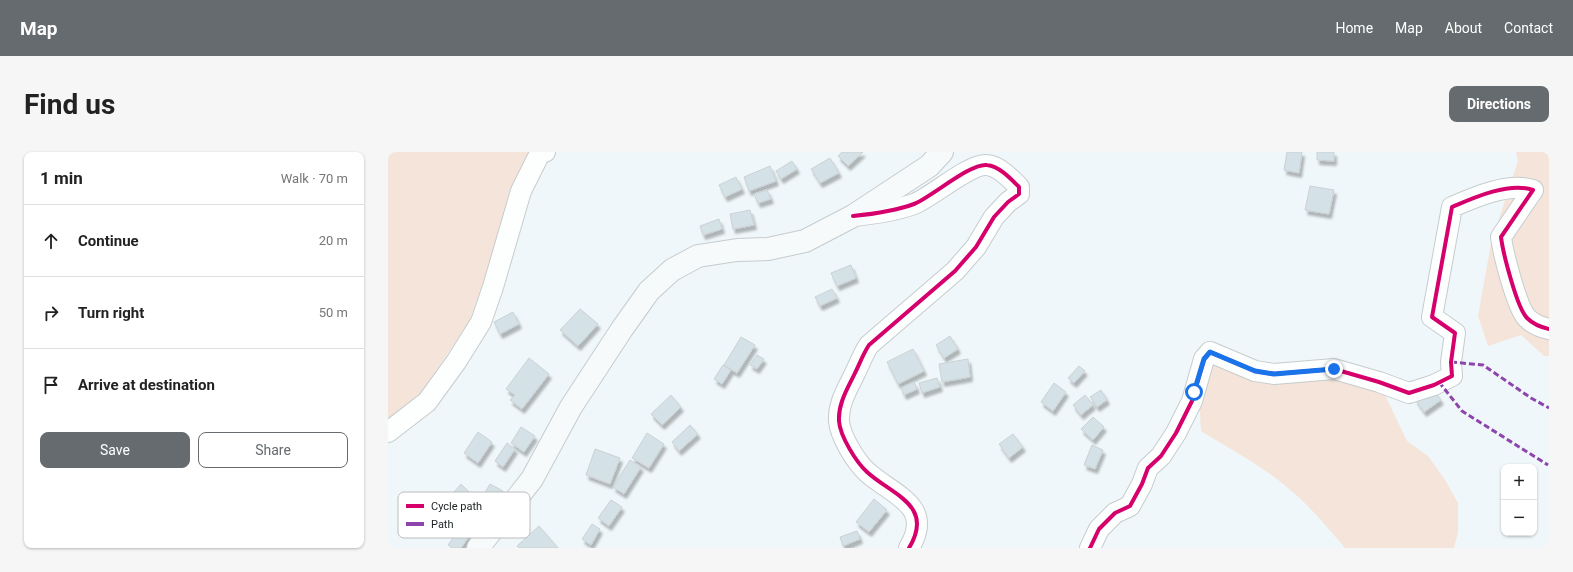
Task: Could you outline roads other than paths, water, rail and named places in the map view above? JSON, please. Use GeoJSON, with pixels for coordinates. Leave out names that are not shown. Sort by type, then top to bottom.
{"type":"FeatureCollection","features":[{"type":"Feature","properties":{"kind":"main road"},"geometry":{"type":"LineString","coordinates":[[522,492],[532,479],[571,407],[622,329],[649,291],[672,270],[698,256],[737,250],[768,249],[805,241],[853,216],[929,166],[942,152]]}},
{"type":"Feature","properties":{"kind":"main road"},"geometry":{"type":"LineString","coordinates":[[478,548],[486,538]]}},
{"type":"Feature","properties":{"kind":"street"},"geometry":{"type":"LineString","coordinates":[[388,432],[427,402],[456,362],[481,322],[493,288],[521,191],[540,153],[545,152]]}},
{"type":"Feature","properties":{"kind":"street"},"geometry":{"type":"LineString","coordinates":[[853,216],[877,214],[914,204],[977,166],[986,165],[995,168],[1010,178],[1019,188],[1019,194],[1008,202],[994,217],[976,247],[955,271],[869,345],[863,354],[841,402],[839,422],[850,449],[859,463],[866,471],[903,499],[915,515],[917,520],[917,533],[909,548]]}},
{"type":"Feature","properties":{"kind":"street"},"geometry":{"type":"LineString","coordinates":[[1090,548],[1099,530],[1115,513],[1130,506],[1142,484],[1148,468],[1161,456],[1176,433],[1192,401],[1204,359],[1210,352],[1255,371],[1274,374],[1334,369],[1379,382],[1409,393],[1434,385],[1452,376],[1451,362],[1455,333],[1432,316],[1452,207],[1475,197],[1502,189],[1524,186],[1533,190],[1501,237],[1520,306],[1526,317],[1536,325],[1549,329]]}}]}
